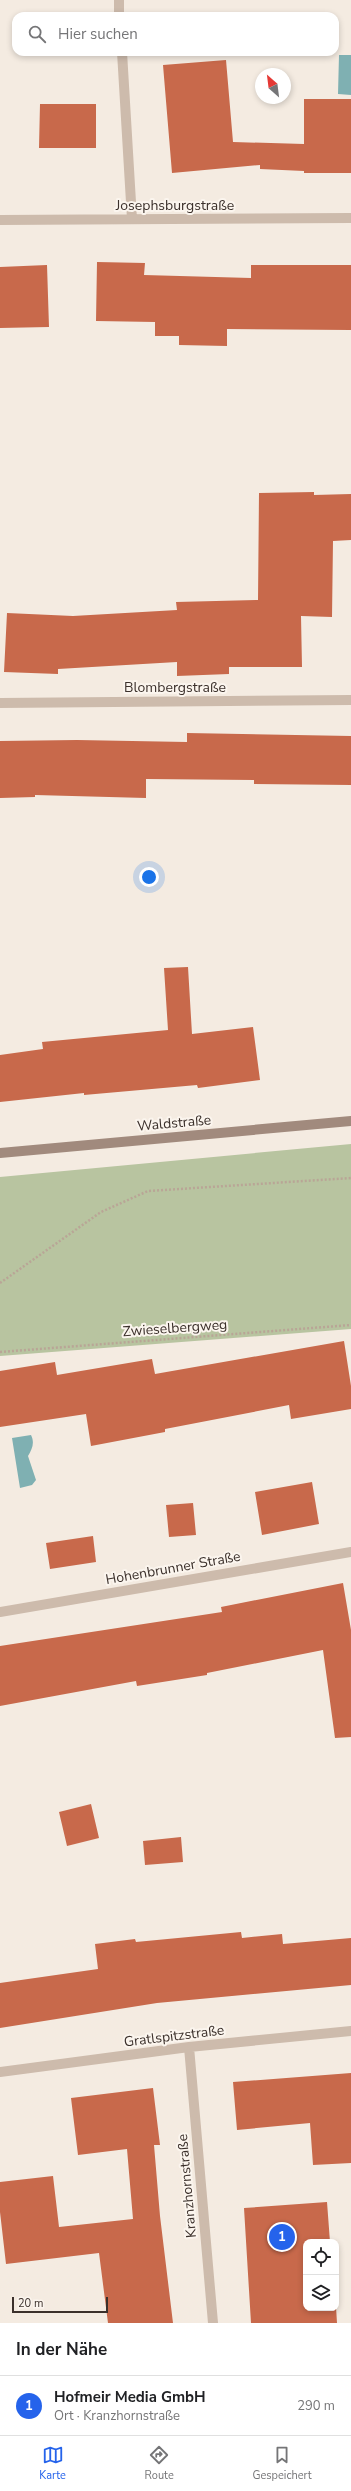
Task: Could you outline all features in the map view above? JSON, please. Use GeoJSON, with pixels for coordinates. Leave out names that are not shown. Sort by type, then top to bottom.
{"type":"FeatureCollection","features":[{"type":"Feature","properties":{"kind":"street"},"geometry":{"type":"LineString","coordinates":[[118,0],[119,12]]}},
{"type":"Feature","properties":{"kind":"street"},"geometry":{"type":"LineString","coordinates":[[122,56],[132,219]]}},
{"type":"Feature","properties":{"kind":"street","name":"Josephsburgstraße"},"geometry":{"type":"LineString","coordinates":[[0,220],[351,218]]}},
{"type":"Feature","properties":{"kind":"street","name":"Blombergstraße"},"geometry":{"type":"LineString","coordinates":[[0,703],[351,700]]}},
{"type":"Feature","properties":{"kind":"street","name":"Waldstraße"},"geometry":{"type":"LineString","coordinates":[[0,1153],[351,1121]]}},
{"type":"Feature","properties":{"kind":"street","name":"Hohenbrunner Straße"},"geometry":{"type":"LineString","coordinates":[[0,1612],[351,1552]]}},
{"type":"Feature","properties":{"kind":"street","name":"Gratlspitzstraße"},"geometry":{"type":"LineString","coordinates":[[0,2072],[189,2047],[351,2031]]}},
{"type":"Feature","properties":{"kind":"street","name":"Kranzhornstraße"},"geometry":{"type":"LineString","coordinates":[[189,2047],[213,2323]]}},
{"type":"Feature","properties":{"kind":"path"},"geometry":{"type":"LineString","coordinates":[[0,1283],[101,1212],[148,1191],[351,1178]]}},
{"type":"Feature","properties":{"kind":"path","name":"Zwieselbergweg"},"geometry":{"type":"LineString","coordinates":[[0,1352],[351,1325]]}},
{"type":"Feature","properties":{"kind":"green space"},"geometry":{"type":"Polygon","coordinates":[[[351,1144],[351,1329],[0,1356],[0,1177],[351,1144]]]}},
{"type":"Feature","properties":{"kind":"water"},"geometry":{"type":"Polygon","coordinates":[[[339,55],[351,55],[351,95],[338,94],[339,55]]]}},
{"type":"Feature","properties":{"kind":"water"},"geometry":{"type":"Polygon","coordinates":[[[31,1435],[33,1441],[31,1451],[28,1456],[36,1480],[32,1485],[20,1488],[12,1438],[31,1435]]]}},
{"type":"Feature","properties":{"kind":"building"},"geometry":{"type":"Polygon","coordinates":[[[226,60],[233,142],[304,144],[304,99],[351,99],[351,173],[304,173],[304,171],[260,169],[260,165],[172,173],[163,65],[226,60]]]}},
{"type":"Feature","properties":{"kind":"building"},"geometry":{"type":"Polygon","coordinates":[[[40,104],[96,104],[96,148],[39,148],[40,104]]]}},
{"type":"Feature","properties":{"kind":"building"},"geometry":{"type":"Polygon","coordinates":[[[97,262],[145,263],[144,275],[251,278],[251,265],[351,265],[351,330],[227,329],[227,346],[179,345],[179,336],[155,336],[155,322],[96,321],[97,262]]]}},
{"type":"Feature","properties":{"kind":"building"},"geometry":{"type":"Polygon","coordinates":[[[47,265],[49,327],[0,328],[0,267],[47,265]]]}},
{"type":"Feature","properties":{"kind":"building"},"geometry":{"type":"Polygon","coordinates":[[[314,492],[314,495],[351,494],[351,540],[333,541],[332,617],[301,616],[302,667],[229,667],[229,674],[177,676],[177,662],[58,669],[58,674],[4,672],[7,613],[73,616],[177,610],[176,602],[258,600],[259,493],[314,492]]]}},
{"type":"Feature","properties":{"kind":"building"},"geometry":{"type":"Polygon","coordinates":[[[187,733],[351,736],[351,785],[254,784],[254,780],[146,779],[146,798],[35,795],[35,797],[0,798],[0,741],[77,740],[187,742],[187,733]]]}},
{"type":"Feature","properties":{"kind":"building"},"geometry":{"type":"Polygon","coordinates":[[[188,967],[192,1034],[253,1027],[260,1080],[198,1088],[197,1085],[84,1095],[84,1093],[0,1102],[0,1055],[43,1049],[42,1042],[168,1030],[164,968],[188,967]]]}},
{"type":"Feature","properties":{"kind":"building"},"geometry":{"type":"Polygon","coordinates":[[[344,1341],[351,1386],[351,1409],[291,1419],[289,1405],[165,1429],[165,1432],[91,1446],[86,1414],[0,1427],[0,1371],[55,1362],[57,1375],[152,1359],[155,1374],[344,1341]]]}},
{"type":"Feature","properties":{"kind":"building"},"geometry":{"type":"Polygon","coordinates":[[[312,1482],[319,1524],[262,1535],[255,1492],[312,1482]]]}},
{"type":"Feature","properties":{"kind":"building"},"geometry":{"type":"Polygon","coordinates":[[[193,1503],[196,1535],[169,1537],[166,1505],[193,1503]]]}},
{"type":"Feature","properties":{"kind":"building"},"geometry":{"type":"Polygon","coordinates":[[[93,1536],[96,1562],[50,1569],[46,1543],[93,1536]]]}},
{"type":"Feature","properties":{"kind":"building"},"geometry":{"type":"Polygon","coordinates":[[[343,1583],[351,1630],[351,1737],[335,1738],[323,1650],[207,1673],[207,1675],[137,1686],[136,1681],[0,1706],[0,1646],[222,1612],[221,1607],[343,1583]]]}},
{"type":"Feature","properties":{"kind":"building"},"geometry":{"type":"Polygon","coordinates":[[[91,1804],[99,1838],[67,1846],[59,1812],[91,1804]]]}},
{"type":"Feature","properties":{"kind":"building"},"geometry":{"type":"Polygon","coordinates":[[[181,1837],[183,1862],[145,1865],[143,1841],[181,1837]]]}},
{"type":"Feature","properties":{"kind":"building"},"geometry":{"type":"Polygon","coordinates":[[[241,1932],[242,1938],[282,1934],[283,1944],[351,1938],[351,1985],[157,2003],[0,2028],[0,1983],[98,1969],[95,1944],[135,1939],[136,1942],[241,1932]]]}},
{"type":"Feature","properties":{"kind":"building"},"geometry":{"type":"Polygon","coordinates":[[[351,2073],[351,2163],[313,2165],[310,2123],[237,2130],[233,2082],[351,2073]]]}},
{"type":"Feature","properties":{"kind":"building"},"geometry":{"type":"Polygon","coordinates":[[[153,2088],[160,2145],[154,2145],[160,2216],[173,2323],[108,2323],[99,2253],[6,2264],[0,2212],[0,2182],[53,2176],[59,2227],[133,2219],[127,2149],[78,2155],[71,2098],[153,2088]]]}},
{"type":"Feature","properties":{"kind":"building"},"geometry":{"type":"Polygon","coordinates":[[[327,2202],[330,2239],[303,2239],[303,2311],[336,2311],[337,2323],[251,2323],[244,2208],[327,2202]]]}},
{"type":"Feature","properties":{"kind":"place","name":"Hofmeir Media GmbH"},"geometry":{"type":"Point","coordinates":[282,2237]}}]}
